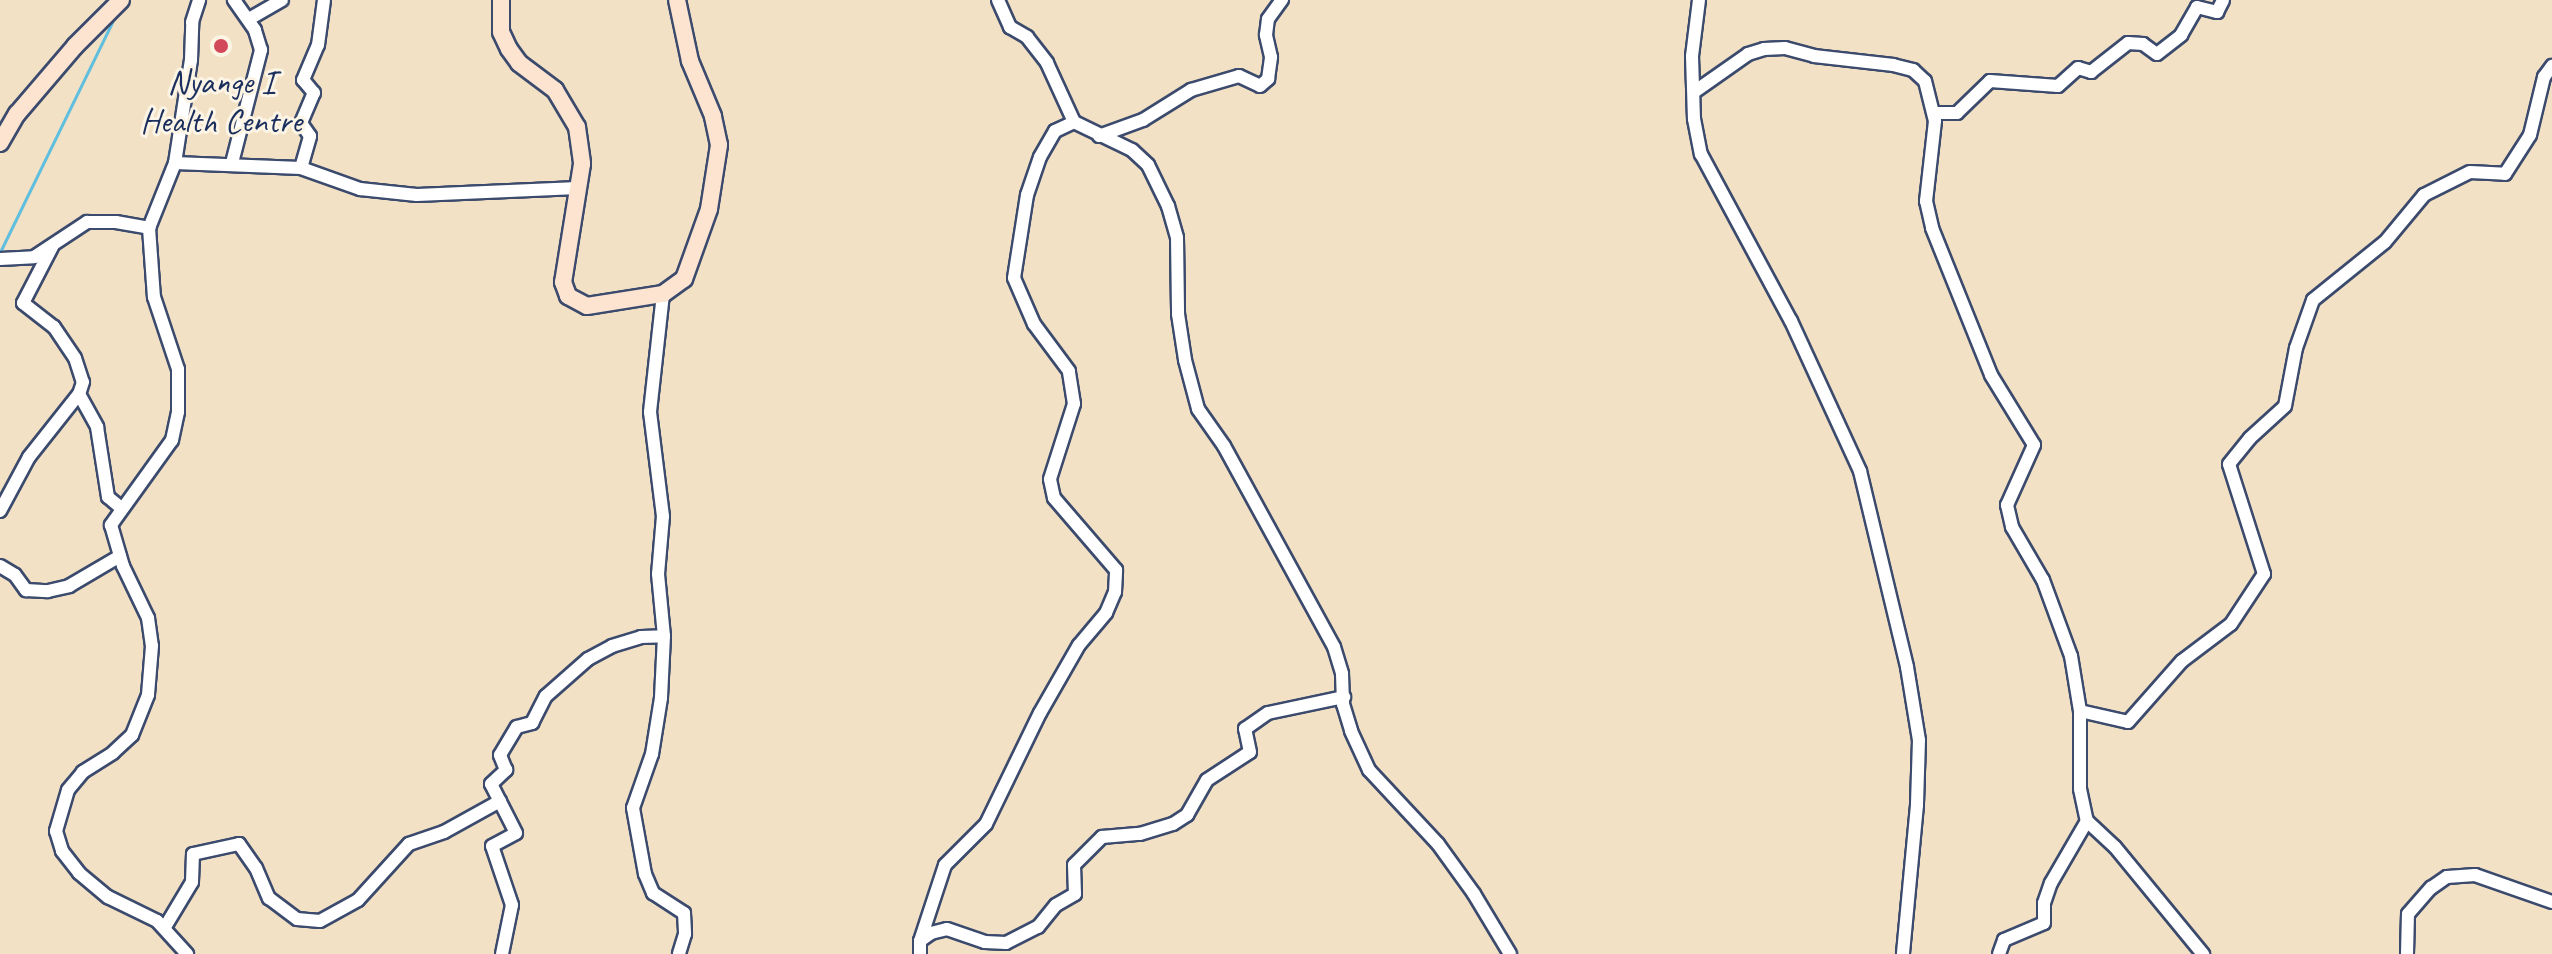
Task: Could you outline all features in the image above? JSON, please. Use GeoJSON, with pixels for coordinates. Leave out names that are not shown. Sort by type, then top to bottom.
{"type":"FeatureCollection","features":[{"type":"Feature","properties":{"kind":"main road"},"geometry":{"type":"LineString","coordinates":[[0,143],[17,114],[75,46],[121,0]]}},
{"type":"Feature","properties":{"kind":"main road"},"geometry":{"type":"LineString","coordinates":[[501,0],[501,32],[509,49],[519,63],[555,90],[577,127],[581,152],[578,188],[563,277],[568,296],[587,306],[663,294],[684,279],[690,270],[715,184],[719,145],[713,116],[690,61],[677,0]]}},
{"type":"Feature","properties":{"kind":"street"},"geometry":{"type":"LineString","coordinates":[[186,953],[165,927],[108,897],[88,882],[72,865],[57,839],[57,824],[68,790],[83,772],[113,753],[132,735],[148,695],[152,646],[148,618],[120,556],[111,525],[172,440],[178,412],[178,369],[154,297],[149,228],[175,163],[191,60],[191,27],[199,0]]}},
{"type":"Feature","properties":{"kind":"street"},"geometry":{"type":"LineString","coordinates":[[232,163],[261,50],[249,19],[234,0]]}},
{"type":"Feature","properties":{"kind":"street"},"geometry":{"type":"LineString","coordinates":[[249,19],[282,0]]}},
{"type":"Feature","properties":{"kind":"street"},"geometry":{"type":"LineString","coordinates":[[301,168],[310,136],[301,123],[314,93],[303,80],[318,45],[324,0]]}},
{"type":"Feature","properties":{"kind":"street"},"geometry":{"type":"LineString","coordinates":[[998,0],[1010,27],[1027,37],[1047,63],[1074,122],[1132,150],[1148,165],[1168,206],[1177,238],[1178,314],[1185,360],[1198,409],[1224,446],[1334,647],[1351,731],[1369,770],[1438,844],[1474,894],[1510,954]]}},
{"type":"Feature","properties":{"kind":"street"},"geometry":{"type":"LineString","coordinates":[[1099,136],[1143,120],[1191,90],[1239,76],[1260,86],[1268,79],[1271,57],[1266,35],[1268,19],[1282,0]]}},
{"type":"Feature","properties":{"kind":"street"},"geometry":{"type":"LineString","coordinates":[[1699,0],[1692,56],[1701,154],[1733,207],[1759,266],[1791,321],[1860,471],[1907,667],[1919,740],[1917,805],[1903,954]]}},
{"type":"Feature","properties":{"kind":"street"},"geometry":{"type":"LineString","coordinates":[[1934,113],[1957,113],[1990,81],[2058,86],[2078,68],[2091,72],[2128,43],[2143,44],[2157,54],[2181,35],[2197,7],[2217,12],[2223,0]]}},
{"type":"Feature","properties":{"kind":"street"},"geometry":{"type":"LineString","coordinates":[[1694,92],[1748,54],[1785,48],[1913,70],[1925,81],[1934,113],[1926,201],[1932,228],[1991,375],[2034,445],[2007,505],[2012,527],[2043,580],[2071,656],[2080,711],[2080,789],[2087,821],[2115,847],[2203,954]]}},
{"type":"Feature","properties":{"kind":"street"},"geometry":{"type":"LineString","coordinates":[[2080,711],[2128,722],[2182,661],[2231,624],[2264,574],[2229,464],[2250,438],[2285,406],[2296,348],[2313,300],[2385,242],[2424,195],[2470,172],[2505,174],[2530,135],[2544,77],[2552,66]]}},
{"type":"Feature","properties":{"kind":"street"},"geometry":{"type":"LineString","coordinates":[[920,948],[945,865],[986,824],[1040,713],[1079,645],[1106,613],[1115,592],[1116,570],[1054,498],[1050,479],[1074,404],[1069,371],[1034,324],[1014,278],[1027,195],[1040,157],[1055,131],[1074,122]]}},
{"type":"Feature","properties":{"kind":"street"},"geometry":{"type":"LineString","coordinates":[[175,163],[301,168],[360,189],[390,193],[474,194],[578,188]]}},
{"type":"Feature","properties":{"kind":"street"},"geometry":{"type":"LineString","coordinates":[[0,259],[29,259],[87,222],[116,222],[149,228]]}},
{"type":"Feature","properties":{"kind":"street"},"geometry":{"type":"LineString","coordinates":[[0,511],[29,457],[79,394],[83,382],[75,358],[54,327],[23,303],[54,244]]}},
{"type":"Feature","properties":{"kind":"street"},"geometry":{"type":"LineString","coordinates":[[663,294],[650,412],[663,516],[658,574],[664,636],[661,698],[652,754],[633,808],[645,874],[653,893],[684,913],[685,934],[679,954]]}},
{"type":"Feature","properties":{"kind":"street"},"geometry":{"type":"LineString","coordinates":[[79,394],[97,427],[108,497],[121,508]]}},
{"type":"Feature","properties":{"kind":"street"},"geometry":{"type":"LineString","coordinates":[[0,566],[15,575],[26,590],[48,591],[69,586],[120,556]]}},
{"type":"Feature","properties":{"kind":"street"},"geometry":{"type":"LineString","coordinates":[[502,954],[512,905],[492,846],[516,833],[491,784],[506,770],[500,755],[517,727],[532,723],[546,696],[588,659],[612,646],[641,637],[664,636]]}},
{"type":"Feature","properties":{"kind":"street"},"geometry":{"type":"LineString","coordinates":[[920,948],[931,933],[947,929],[985,942],[1006,943],[1038,927],[1056,905],[1075,894],[1074,865],[1102,837],[1140,834],[1173,824],[1187,815],[1207,780],[1250,752],[1245,729],[1268,713],[1344,697]]}},
{"type":"Feature","properties":{"kind":"street"},"geometry":{"type":"LineString","coordinates":[[165,927],[192,882],[193,854],[239,844],[256,868],[269,898],[297,919],[320,921],[358,900],[409,844],[444,832],[500,801]]}},
{"type":"Feature","properties":{"kind":"street"},"geometry":{"type":"LineString","coordinates":[[1999,954],[2004,940],[2044,923],[2044,903],[2051,883],[2087,821]]}},
{"type":"Feature","properties":{"kind":"street"},"geometry":{"type":"LineString","coordinates":[[2407,954],[2408,914],[2435,883],[2453,875],[2475,875],[2552,902]]}},
{"type":"Feature","properties":{"kind":"waterway"},"geometry":{"type":"LineString","coordinates":[[0,252],[114,18]]}},
{"type":"Feature","properties":{"kind":"place","name":"Nyange I Health Centre"},"geometry":{"type":"Point","coordinates":[221,46]}}]}
